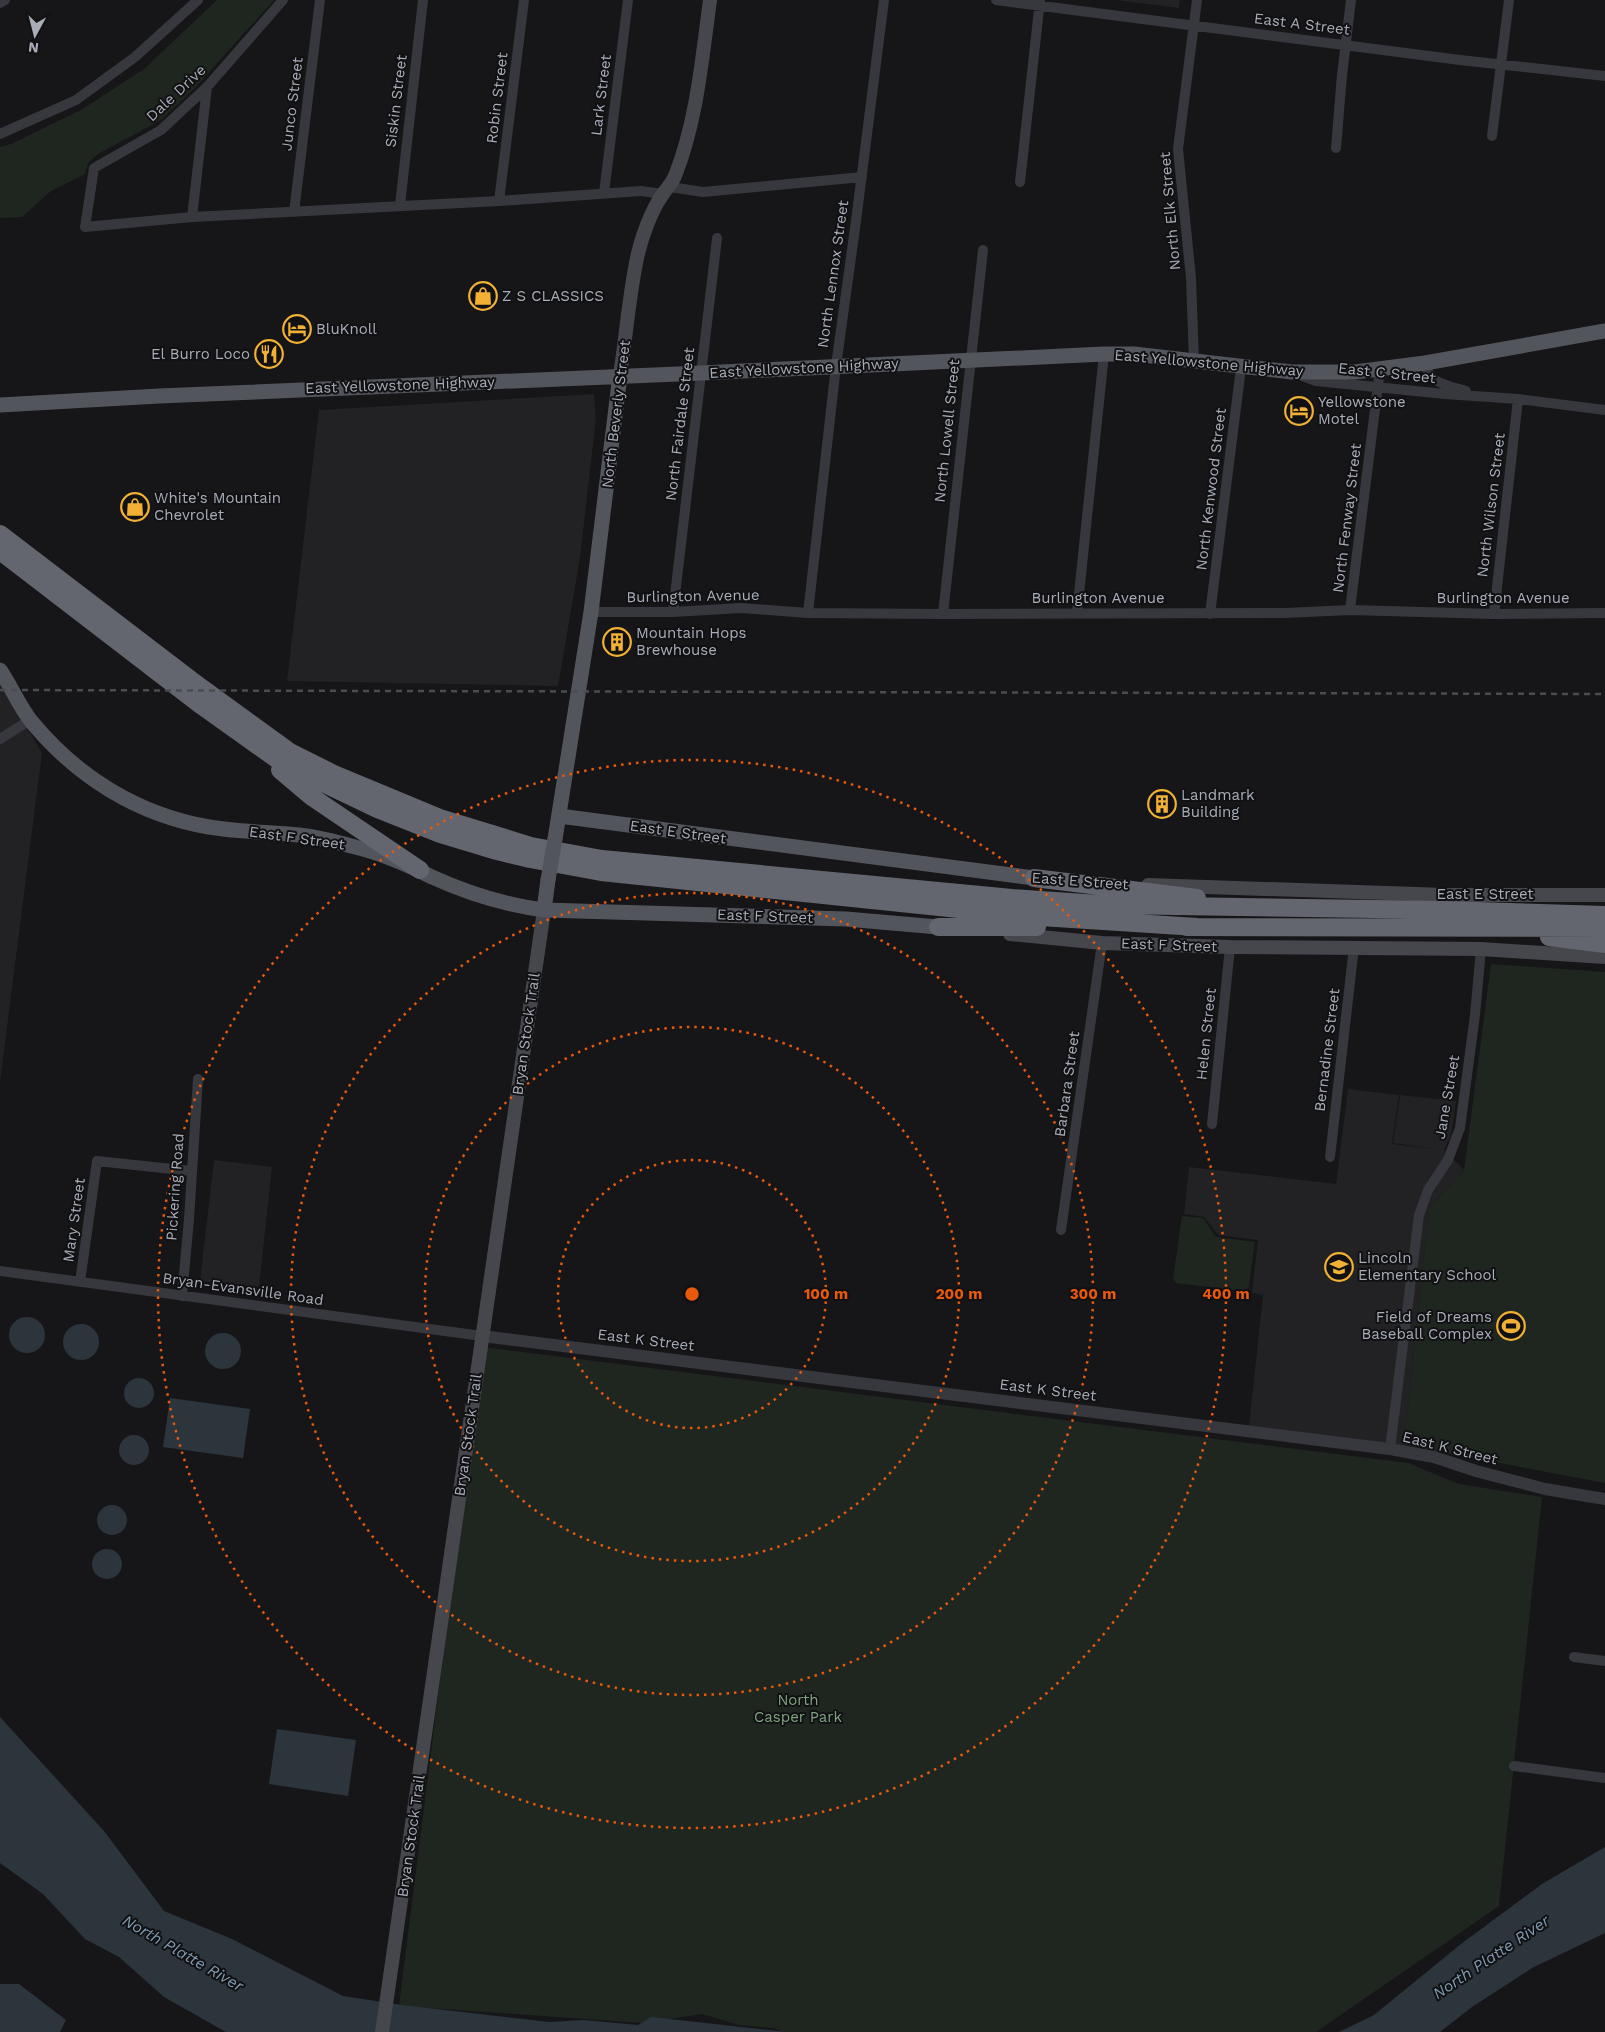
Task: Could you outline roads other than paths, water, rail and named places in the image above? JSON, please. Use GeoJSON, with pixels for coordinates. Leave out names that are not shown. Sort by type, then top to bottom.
{"type":"FeatureCollection","features":[{"type":"Feature","properties":{"kind":"highway"},"geometry":{"type":"LineString","coordinates":[[0,534],[191,680],[290,752],[334,774],[440,818],[531,846],[602,859],[1012,898],[1113,905],[1267,909],[1443,910],[1604,918]]}},
{"type":"Feature","properties":{"kind":"highway"},"geometry":{"type":"LineString","coordinates":[[0,551],[202,706],[285,765],[377,808],[440,834],[530,859],[601,872],[1025,916],[1197,926]]}},
{"type":"Feature","properties":{"kind":"highway"},"geometry":{"type":"LineString","coordinates":[[202,706],[312,797],[420,870]]}},
{"type":"Feature","properties":{"kind":"highway"},"geometry":{"type":"LineString","coordinates":[[1034,878],[1225,901],[1267,909]]}},
{"type":"Feature","properties":{"kind":"highway"},"geometry":{"type":"LineString","coordinates":[[938,927],[1197,926],[1378,928],[1604,918]]}},
{"type":"Feature","properties":{"kind":"highway"},"geometry":{"type":"LineString","coordinates":[[1444,926],[1605,944]]}},
{"type":"Feature","properties":{"kind":"main road","name":"North Beverly Street"},"geometry":{"type":"LineString","coordinates":[[555,839],[591,612],[620,375],[637,259],[644,235],[683,152],[695,108],[710,0]]}},
{"type":"Feature","properties":{"kind":"main road","name":"East Yellowstone Highway"},"geometry":{"type":"LineString","coordinates":[[0,405],[168,395],[1104,354],[1134,354],[1241,368],[1292,372],[1354,372],[1425,363],[1605,331]]}},
{"type":"Feature","properties":{"kind":"main road","name":"East F Street"},"geometry":{"type":"LineString","coordinates":[[0,670],[30,720],[61,754],[103,787],[136,805],[158,814],[210,827],[302,836],[357,847],[420,870],[474,893],[524,907],[544,910],[846,919],[1102,943],[1230,947],[1481,949],[1605,957]]}},
{"type":"Feature","properties":{"kind":"main road","name":"East E Street"},"geometry":{"type":"LineString","coordinates":[[558,816],[1034,878],[1114,884],[1445,895],[1605,894]]}},
{"type":"Feature","properties":{"kind":"main road","name":"Bryan Stock Trail"},"geometry":{"type":"LineString","coordinates":[[382,2032],[555,839]]}},
{"type":"Feature","properties":{"kind":"street"},"geometry":{"type":"LineString","coordinates":[[0,2],[5,0]]}},
{"type":"Feature","properties":{"kind":"street"},"geometry":{"type":"LineString","coordinates":[[0,134],[76,100],[135,57],[198,0]]}},
{"type":"Feature","properties":{"kind":"street","name":"Dale Drive"},"geometry":{"type":"LineString","coordinates":[[192,217],[85,227],[94,168],[161,130],[207,87],[283,0]]}},
{"type":"Feature","properties":{"kind":"street","name":"Junco Street"},"geometry":{"type":"LineString","coordinates":[[294,212],[320,0]]}},
{"type":"Feature","properties":{"kind":"street","name":"Siskin Street"},"geometry":{"type":"LineString","coordinates":[[400,205],[423,0]]}},
{"type":"Feature","properties":{"kind":"street","name":"Robin Street"},"geometry":{"type":"LineString","coordinates":[[499,201],[524,0]]}},
{"type":"Feature","properties":{"kind":"street","name":"Lark Street"},"geometry":{"type":"LineString","coordinates":[[604,193],[628,0]]}},
{"type":"Feature","properties":{"kind":"street","name":"North Lennox Street"},"geometry":{"type":"LineString","coordinates":[[808,613],[836,366],[884,0]]}},
{"type":"Feature","properties":{"kind":"street","name":"East A Street"},"geometry":{"type":"LineString","coordinates":[[996,0],[1039,3],[1194,26],[1501,65],[1605,76]]}},
{"type":"Feature","properties":{"kind":"street","name":"North Elk Street"},"geometry":{"type":"LineString","coordinates":[[1194,361],[1190,260],[1178,155],[1197,0]]}},
{"type":"Feature","properties":{"kind":"street"},"geometry":{"type":"LineString","coordinates":[[1336,148],[1352,0]]}},
{"type":"Feature","properties":{"kind":"street"},"geometry":{"type":"LineString","coordinates":[[1492,136],[1509,0]]}},
{"type":"Feature","properties":{"kind":"street"},"geometry":{"type":"LineString","coordinates":[[1020,182],[1039,3]]}},
{"type":"Feature","properties":{"kind":"street"},"geometry":{"type":"LineString","coordinates":[[207,87],[192,217],[499,201],[641,191],[702,192],[862,178]]}},
{"type":"Feature","properties":{"kind":"street","name":"North Fairdale Street"},"geometry":{"type":"LineString","coordinates":[[673,612],[717,238]]}},
{"type":"Feature","properties":{"kind":"street","name":"North Lowell Street"},"geometry":{"type":"LineString","coordinates":[[943,614],[983,250]]}},
{"type":"Feature","properties":{"kind":"street"},"geometry":{"type":"LineString","coordinates":[[1077,613],[1104,354]]}},
{"type":"Feature","properties":{"kind":"street","name":"East C Street"},"geometry":{"type":"LineString","coordinates":[[1425,363],[1427,373],[1437,382],[1482,395]]}},
{"type":"Feature","properties":{"kind":"street","name":"North Kenwood Street"},"geometry":{"type":"LineString","coordinates":[[1210,614],[1241,368]]}},
{"type":"Feature","properties":{"kind":"street","name":"North Fenway Street"},"geometry":{"type":"LineString","coordinates":[[1350,610],[1380,369]]}},
{"type":"Feature","properties":{"kind":"street","name":"East C Street"},"geometry":{"type":"LineString","coordinates":[[1292,372],[1316,381],[1444,394],[1482,395],[1605,410]]}},
{"type":"Feature","properties":{"kind":"street","name":"North Wilson Street"},"geometry":{"type":"LineString","coordinates":[[1494,614],[1518,399]]}},
{"type":"Feature","properties":{"kind":"street","name":"Burlington Avenue"},"geometry":{"type":"LineString","coordinates":[[591,612],[673,612],[741,608],[808,613],[943,614],[1210,614],[1350,610],[1494,614],[1605,613]]}},
{"type":"Feature","properties":{"kind":"street"},"geometry":{"type":"LineString","coordinates":[[0,739],[30,720]]}},
{"type":"Feature","properties":{"kind":"street","name":"Barbara Street"},"geometry":{"type":"LineString","coordinates":[[1062,1230],[1102,943]]}},
{"type":"Feature","properties":{"kind":"street","name":"Helen Street"},"geometry":{"type":"LineString","coordinates":[[1212,1124],[1230,947]]}},
{"type":"Feature","properties":{"kind":"street","name":"Bernadine Street"},"geometry":{"type":"LineString","coordinates":[[1330,1157],[1354,947]]}},
{"type":"Feature","properties":{"kind":"street","name":"Jane Street"},"geometry":{"type":"LineString","coordinates":[[1390,1449],[1418,1215],[1428,1190],[1448,1160],[1460,1128],[1475,1015],[1481,949]]}},
{"type":"Feature","properties":{"kind":"street","name":"Pickering Road"},"geometry":{"type":"LineString","coordinates":[[182,1296],[198,1080]]}},
{"type":"Feature","properties":{"kind":"street","name":"Mary Street"},"geometry":{"type":"LineString","coordinates":[[80,1282],[97,1161],[191,1171]]}},
{"type":"Feature","properties":{"kind":"street","name":"Bryan-Evansville Road"},"geometry":{"type":"LineString","coordinates":[[0,1272],[482,1336]]}},
{"type":"Feature","properties":{"kind":"street","name":"East K Street"},"geometry":{"type":"LineString","coordinates":[[482,1336],[1390,1449],[1434,1458],[1545,1489],[1605,1499]]}},
{"type":"Feature","properties":{"kind":"street"},"geometry":{"type":"LineString","coordinates":[[1574,1657],[1605,1661]]}},
{"type":"Feature","properties":{"kind":"street"},"geometry":{"type":"LineString","coordinates":[[1514,1766],[1605,1778]]}},
{"type":"Feature","properties":{"kind":"water"},"geometry":{"type":"Polygon","coordinates":[[[27,1317],[39,1323],[45,1335],[39,1347],[27,1353],[15,1347],[9,1335],[15,1323],[27,1317]]]}},
{"type":"Feature","properties":{"kind":"water"},"geometry":{"type":"Polygon","coordinates":[[[81,1324],[93,1330],[99,1342],[93,1354],[81,1360],[69,1354],[63,1342],[69,1330],[81,1324]]]}},
{"type":"Feature","properties":{"kind":"water"},"geometry":{"type":"Polygon","coordinates":[[[223,1333],[235,1339],[241,1351],[235,1363],[223,1369],[211,1363],[205,1351],[211,1339],[223,1333]]]}},
{"type":"Feature","properties":{"kind":"water"},"geometry":{"type":"Polygon","coordinates":[[[139,1378],[145,1379],[153,1387],[153,1399],[145,1407],[139,1408],[133,1407],[125,1399],[124,1393],[125,1387],[133,1379],[139,1378]]]}},
{"type":"Feature","properties":{"kind":"water"},"geometry":{"type":"Polygon","coordinates":[[[170,1398],[250,1409],[243,1458],[163,1447],[170,1398]]]}},
{"type":"Feature","properties":{"kind":"water"},"geometry":{"type":"Polygon","coordinates":[[[134,1435],[140,1436],[148,1444],[148,1456],[140,1464],[134,1465],[128,1464],[120,1456],[119,1450],[120,1444],[128,1436],[134,1435]]]}},
{"type":"Feature","properties":{"kind":"water"},"geometry":{"type":"Polygon","coordinates":[[[112,1505],[118,1506],[126,1514],[126,1526],[118,1534],[112,1535],[106,1534],[98,1526],[97,1520],[98,1514],[106,1506],[112,1505]]]}},
{"type":"Feature","properties":{"kind":"water"},"geometry":{"type":"Polygon","coordinates":[[[107,1549],[113,1550],[121,1558],[121,1570],[113,1578],[107,1579],[101,1578],[93,1570],[92,1564],[93,1558],[101,1550],[107,1549]]]}},
{"type":"Feature","properties":{"kind":"water","name":"North Platte River"},"geometry":{"type":"Polygon","coordinates":[[[0,1717],[104,1831],[164,1911],[232,1939],[343,1996],[402,2005],[549,2022],[584,2020],[638,2025],[651,2017],[787,2032],[226,2032],[164,1997],[119,1957],[85,1939],[43,1894],[0,1863],[0,1717]]]}},
{"type":"Feature","properties":{"kind":"water"},"geometry":{"type":"Polygon","coordinates":[[[277,1729],[356,1740],[348,1796],[269,1784],[277,1729]]]}},
{"type":"Feature","properties":{"kind":"water","name":"North Platte River"},"geometry":{"type":"Polygon","coordinates":[[[1605,1847],[1605,1933],[1532,1968],[1472,2007],[1440,2032],[1339,2032],[1374,2015],[1461,1944],[1542,1884],[1605,1847]]]}},
{"type":"Feature","properties":{"kind":"water"},"geometry":{"type":"Polygon","coordinates":[[[0,1984],[19,1984],[66,2020],[60,2032],[0,2032],[0,1984]]]}},
{"type":"Feature","properties":{"kind":"railway"},"geometry":{"type":"LineString","coordinates":[[0,690],[1605,694]]}},
{"type":"Feature","properties":{"kind":"place","name":"Z S CLASSICS"},"geometry":{"type":"Point","coordinates":[483,296]}},
{"type":"Feature","properties":{"kind":"place","name":"BluKnoll"},"geometry":{"type":"Point","coordinates":[297,329]}},
{"type":"Feature","properties":{"kind":"place","name":"El Burro Loco"},"geometry":{"type":"Point","coordinates":[269,354]}},
{"type":"Feature","properties":{"kind":"place","name":"Yellowstone Motel"},"geometry":{"type":"Point","coordinates":[1299,411]}},
{"type":"Feature","properties":{"kind":"place","name":"White's Mountain Chevrolet"},"geometry":{"type":"Point","coordinates":[135,507]}},
{"type":"Feature","properties":{"kind":"place","name":"Mountain Hops Brewhouse"},"geometry":{"type":"Point","coordinates":[617,642]}},
{"type":"Feature","properties":{"kind":"place","name":"Landmark Building"},"geometry":{"type":"Point","coordinates":[1162,804]}},
{"type":"Feature","properties":{"kind":"place","name":"Lincoln Elementary School"},"geometry":{"type":"Point","coordinates":[1339,1267]}},
{"type":"Feature","properties":{"kind":"place","name":"Field of Dreams Baseball Complex"},"geometry":{"type":"Point","coordinates":[1511,1326]}},
{"type":"Feature","properties":{"kind":"park label","name":"North Casper Park"},"geometry":{"type":"Point","coordinates":[798,1708]}}]}
